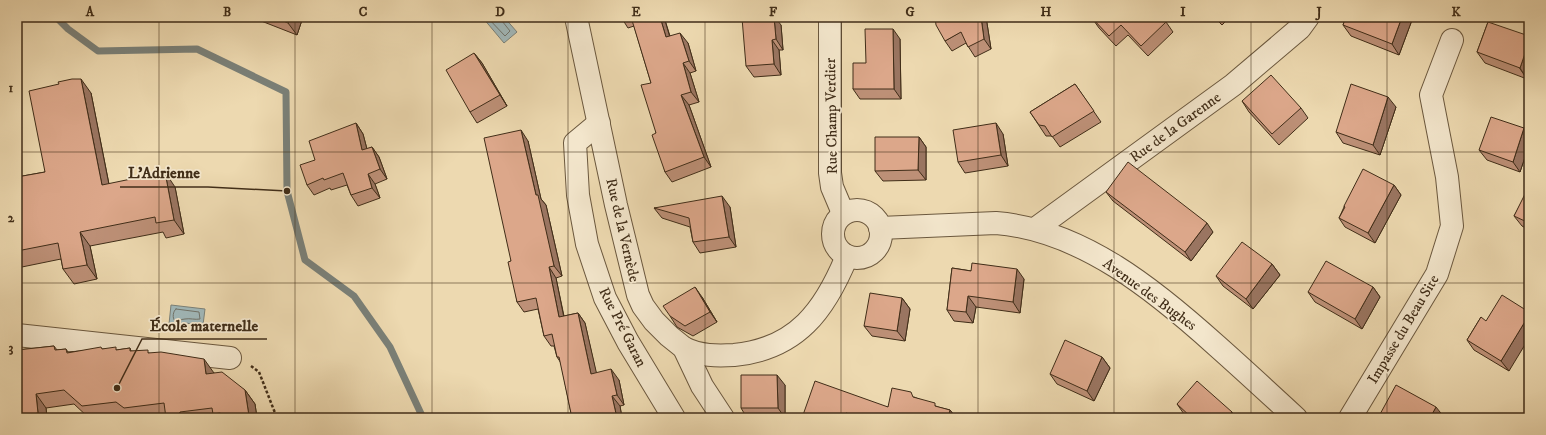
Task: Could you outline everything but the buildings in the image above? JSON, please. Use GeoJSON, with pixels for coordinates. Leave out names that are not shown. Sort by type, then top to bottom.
{"type":"FeatureCollection","features":[{"type":"Feature","properties":{"kind":"street","name":"Rue de la Vernède"},"geometry":{"type":"LineString","coordinates":[[576,17],[600,123],[616,205],[638,296],[654,321],[684,348],[702,386],[723,418]]}},
{"type":"Feature","properties":{"kind":"street","name":"Rue Champ Verdier"},"geometry":{"type":"LineString","coordinates":[[830,17],[830,173],[832,187],[843,213]]}},
{"type":"Feature","properties":{"kind":"street","name":"Rue de la Garenne"},"geometry":{"type":"LineString","coordinates":[[1035,229],[1233,85],[1300,28],[1308,17]]}},
{"type":"Feature","properties":{"kind":"street","name":"Impasse du Beau Site"},"geometry":{"type":"LineString","coordinates":[[1350,418],[1437,274],[1452,226],[1447,177],[1431,95],[1452,40]]}},
{"type":"Feature","properties":{"kind":"street","name":"Rue Pré Garan"},"geometry":{"type":"LineString","coordinates":[[600,123],[575,143],[578,195],[587,244],[605,298],[628,342],[674,418]]}},
{"type":"Feature","properties":{"kind":"street"},"geometry":{"type":"LineString","coordinates":[[859,209],[868,211],[874,216],[880,228],[880,240],[877,247],[872,253],[857,258],[847,256],[838,250],[832,237],[834,224],[843,213],[851,210],[859,209]]}},
{"type":"Feature","properties":{"kind":"street","name":"Avenue des Bughes"},"geometry":{"type":"LineString","coordinates":[[880,228],[996,223],[1010,224],[1035,229],[1084,248],[1117,266],[1181,314],[1296,418]]}},
{"type":"Feature","properties":{"kind":"street"},"geometry":{"type":"LineString","coordinates":[[684,348],[694,353],[726,356],[745,354],[782,341],[798,331],[822,305],[835,286],[847,256]]}},
{"type":"Feature","properties":{"kind":"street"},"geometry":{"type":"LineString","coordinates":[[17,335],[230,358]]}},
{"type":"Feature","properties":{"kind":"path"},"geometry":{"type":"LineString","coordinates":[[230,358],[247,363],[258,372],[277,418]]}},
{"type":"Feature","properties":{"kind":"water"},"geometry":{"type":"Polygon","coordinates":[[[504,17],[517,32],[504,43],[483,18],[504,17]]]}},
{"type":"Feature","properties":{"kind":"water"},"geometry":{"type":"Polygon","coordinates":[[[171,305],[205,309],[203,325],[184,323],[184,326],[169,324],[171,305]]]}},
{"type":"Feature","properties":{"kind":"waterway"},"geometry":{"type":"LineString","coordinates":[[56,17],[68,29],[98,51],[197,49],[286,92],[287,191],[305,260],[354,296],[390,347],[423,418]]}},
{"type":"Feature","properties":{"kind":"place","name":"L'Adrienne"},"geometry":{"type":"Point","coordinates":[287,191]}},
{"type":"Feature","properties":{"kind":"place","name":"École maternelle"},"geometry":{"type":"Point","coordinates":[117,388]}}]}
